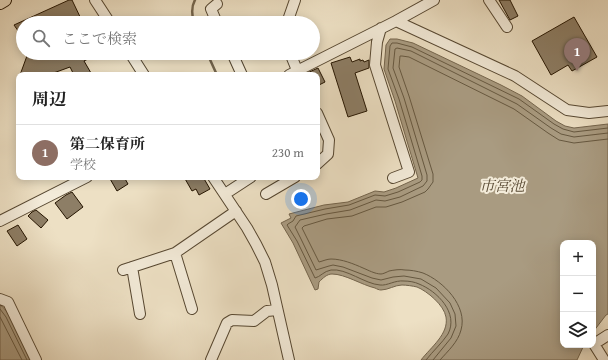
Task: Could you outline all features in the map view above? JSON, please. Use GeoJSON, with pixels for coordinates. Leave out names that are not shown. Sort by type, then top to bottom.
{"type":"FeatureCollection","features":[{"type":"Feature","properties":{"kind":"main road"},"geometry":{"type":"LineString","coordinates":[[0,3],[5,0]]}},
{"type":"Feature","properties":{"kind":"street"},"geometry":{"type":"LineString","coordinates":[[95,0],[105,16]]}},
{"type":"Feature","properties":{"kind":"street"},"geometry":{"type":"LineString","coordinates":[[289,16],[295,0]]}},
{"type":"Feature","properties":{"kind":"street"},"geometry":{"type":"LineString","coordinates":[[299,72],[434,0]]}},
{"type":"Feature","properties":{"kind":"street"},"geometry":{"type":"LineString","coordinates":[[489,0],[507,27]]}},
{"type":"Feature","properties":{"kind":"street"},"geometry":{"type":"LineString","coordinates":[[214,16],[211,9],[217,4]]}},
{"type":"Feature","properties":{"kind":"street"},"geometry":{"type":"LineString","coordinates":[[396,21],[515,76],[567,110],[589,113],[608,111]]}},
{"type":"Feature","properties":{"kind":"street"},"geometry":{"type":"LineString","coordinates":[[381,28],[377,42],[375,65],[409,172],[393,178]]}},
{"type":"Feature","properties":{"kind":"street"},"geometry":{"type":"LineString","coordinates":[[134,60],[142,72]]}},
{"type":"Feature","properties":{"kind":"street"},"geometry":{"type":"LineString","coordinates":[[235,60],[241,72]]}},
{"type":"Feature","properties":{"kind":"street"},"geometry":{"type":"LineString","coordinates":[[292,60],[295,72]]}},
{"type":"Feature","properties":{"kind":"street"},"geometry":{"type":"LineString","coordinates":[[320,120],[329,140],[328,154],[320,161]]}},
{"type":"Feature","properties":{"kind":"street"},"geometry":{"type":"LineString","coordinates":[[0,221],[81,180]]}},
{"type":"Feature","properties":{"kind":"street"},"geometry":{"type":"LineString","coordinates":[[215,180],[256,244],[264,262],[272,285],[288,360]]}},
{"type":"Feature","properties":{"kind":"street"},"geometry":{"type":"LineString","coordinates":[[225,194],[245,180]]}},
{"type":"Feature","properties":{"kind":"street"},"geometry":{"type":"LineString","coordinates":[[266,194],[290,180]]}},
{"type":"Feature","properties":{"kind":"street"},"geometry":{"type":"LineString","coordinates":[[140,314],[128,269],[175,253],[236,211]]}},
{"type":"Feature","properties":{"kind":"street"},"geometry":{"type":"LineString","coordinates":[[175,253],[192,309]]}},
{"type":"Feature","properties":{"kind":"street"},"geometry":{"type":"LineString","coordinates":[[0,299],[8,302],[36,360]]}},
{"type":"Feature","properties":{"kind":"street"},"geometry":{"type":"LineString","coordinates":[[211,360],[227,323],[232,320],[254,321],[267,311],[277,310]]}},
{"type":"Feature","properties":{"kind":"street"},"geometry":{"type":"LineString","coordinates":[[604,360],[594,344],[608,335]]}},
{"type":"Feature","properties":{"kind":"water","name":"市宮池"},"geometry":{"type":"Polygon","coordinates":[[[390,39],[413,43],[522,96],[565,126],[574,128],[608,124],[608,314],[596,328],[596,240],[560,240],[560,348],[583,348],[577,360],[421,360],[442,335],[446,323],[445,312],[439,303],[425,292],[417,287],[404,285],[380,290],[337,274],[327,275],[319,282],[318,289],[315,290],[293,243],[281,223],[291,218],[289,214],[324,205],[348,202],[375,191],[384,192],[418,178],[384,69],[386,45],[390,39]]]}},
{"type":"Feature","properties":{"kind":"water"},"geometry":{"type":"Polygon","coordinates":[[[0,305],[9,314],[32,360],[0,360],[0,305]]]}},
{"type":"Feature","properties":{"kind":"building"},"geometry":{"type":"Polygon","coordinates":[[[72,0],[80,16],[34,16],[72,0]]]}},
{"type":"Feature","properties":{"kind":"building"},"geometry":{"type":"Polygon","coordinates":[[[499,0],[510,0],[518,16],[510,20],[499,0]]]}},
{"type":"Feature","properties":{"kind":"building"},"geometry":{"type":"Polygon","coordinates":[[[574,17],[597,57],[572,71],[568,65],[551,75],[532,41],[574,17]]]}},
{"type":"Feature","properties":{"kind":"building"},"geometry":{"type":"Polygon","coordinates":[[[350,57],[352,62],[360,59],[360,61],[363,60],[364,62],[369,60],[369,68],[355,73],[367,111],[348,117],[331,63],[350,57]]]}},
{"type":"Feature","properties":{"kind":"building"},"geometry":{"type":"Polygon","coordinates":[[[25,60],[86,60],[84,61],[90,72],[72,72],[70,67],[56,72],[21,72],[25,60]]]}},
{"type":"Feature","properties":{"kind":"building"},"geometry":{"type":"Polygon","coordinates":[[[318,68],[320,72],[309,72],[318,68]]]}},
{"type":"Feature","properties":{"kind":"building"},"geometry":{"type":"Polygon","coordinates":[[[320,72],[325,82],[320,84],[320,72]]]}},
{"type":"Feature","properties":{"kind":"building"},"geometry":{"type":"Polygon","coordinates":[[[111,180],[126,180],[128,184],[117,191],[111,180]]]}},
{"type":"Feature","properties":{"kind":"building"},"geometry":{"type":"Polygon","coordinates":[[[186,180],[205,180],[210,189],[199,195],[196,189],[192,191],[186,180]]]}},
{"type":"Feature","properties":{"kind":"building"},"geometry":{"type":"Polygon","coordinates":[[[72,192],[83,207],[67,219],[55,203],[72,192]]]}},
{"type":"Feature","properties":{"kind":"building"},"geometry":{"type":"Polygon","coordinates":[[[36,210],[48,220],[41,228],[28,216],[36,210]]]}},
{"type":"Feature","properties":{"kind":"building"},"geometry":{"type":"Polygon","coordinates":[[[18,225],[27,239],[17,246],[7,231],[18,225]]]}},
{"type":"Feature","properties":{"kind":"waterway"},"geometry":{"type":"LineString","coordinates":[[193,16],[192,12],[195,0]]}},
{"type":"Feature","properties":{"kind":"waterway"},"geometry":{"type":"LineString","coordinates":[[210,60],[216,72]]}},
{"type":"Feature","properties":{"kind":"place","name":"第二保育所"},"geometry":{"type":"Point","coordinates":[577,71]}}]}
